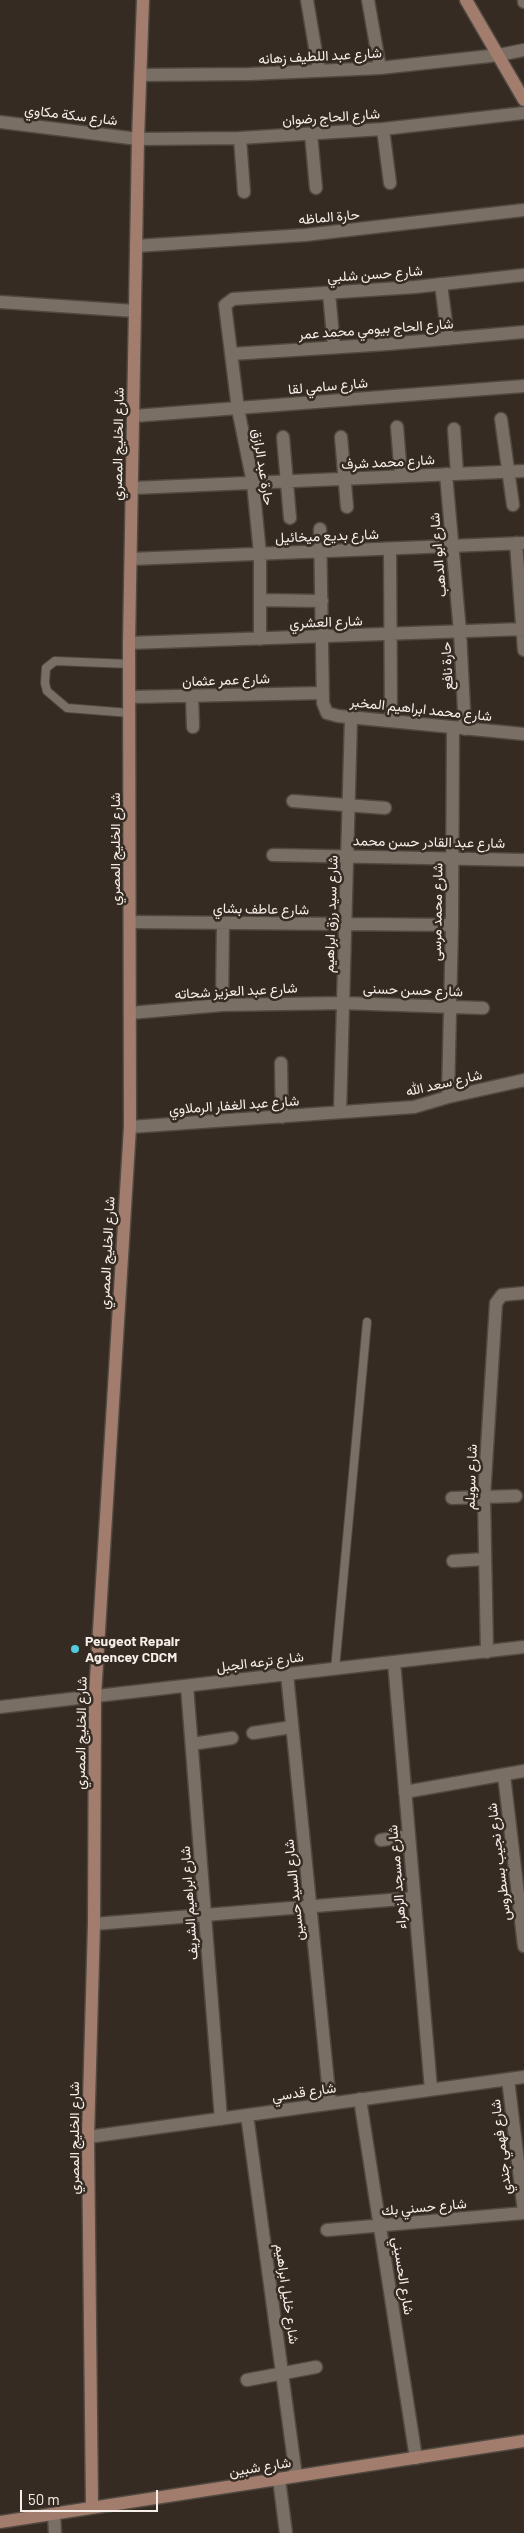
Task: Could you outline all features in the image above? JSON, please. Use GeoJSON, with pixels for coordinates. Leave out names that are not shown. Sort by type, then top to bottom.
{"type":"FeatureCollection","features":[{"type":"Feature","properties":{"kind":"street","name":"شارع الخليج المصري"},"geometry":{"type":"LineString","coordinates":[[92,2507],[88,2137],[94,1924],[95,1696],[130,1127],[130,643],[138,139],[142,75],[143,0]]}},
{"type":"Feature","properties":{"kind":"street"},"geometry":{"type":"LineString","coordinates":[[307,0],[319,71]]}},
{"type":"Feature","properties":{"kind":"street"},"geometry":{"type":"LineString","coordinates":[[368,0],[380,68]]}},
{"type":"Feature","properties":{"kind":"street"},"geometry":{"type":"LineString","coordinates":[[466,0],[524,100]]}},
{"type":"Feature","properties":{"kind":"street","name":"شارع عبد اللطيف زهانه"},"geometry":{"type":"LineString","coordinates":[[142,75],[250,74],[380,68],[499,55],[524,50]]}},
{"type":"Feature","properties":{"kind":"street","name":"شارع الحاج رضوان"},"geometry":{"type":"LineString","coordinates":[[138,139],[240,138],[311,134],[383,129],[524,113]]}},
{"type":"Feature","properties":{"kind":"street","name":"شارع سكة مكاوي"},"geometry":{"type":"LineString","coordinates":[[0,122],[138,139]]}},
{"type":"Feature","properties":{"kind":"street"},"geometry":{"type":"LineString","coordinates":[[383,129],[390,183]]}},
{"type":"Feature","properties":{"kind":"street"},"geometry":{"type":"LineString","coordinates":[[311,134],[316,188]]}},
{"type":"Feature","properties":{"kind":"street"},"geometry":{"type":"LineString","coordinates":[[240,138],[244,192]]}},
{"type":"Feature","properties":{"kind":"street","name":"حارة الماظه"},"geometry":{"type":"LineString","coordinates":[[136,246],[304,235],[419,224],[524,210]]}},
{"type":"Feature","properties":{"kind":"street","name":"شارع حسن شلبي"},"geometry":{"type":"LineString","coordinates":[[228,301],[441,284],[524,274]]}},
{"type":"Feature","properties":{"kind":"street"},"geometry":{"type":"LineString","coordinates":[[441,284],[448,339]]}},
{"type":"Feature","properties":{"kind":"street"},"geometry":{"type":"LineString","coordinates":[[329,293],[334,347]]}},
{"type":"Feature","properties":{"kind":"street","name":"حارة عبد الرازق"},"geometry":{"type":"LineString","coordinates":[[228,301],[224,310],[238,408],[253,483],[260,554],[260,639]]}},
{"type":"Feature","properties":{"kind":"street"},"geometry":{"type":"LineString","coordinates":[[0,302],[135,311]]}},
{"type":"Feature","properties":{"kind":"street","name":"شارع الحاج بيومي محمد عمر"},"geometry":{"type":"LineString","coordinates":[[231,354],[524,332]]}},
{"type":"Feature","properties":{"kind":"street","name":"شارع سامي لقا"},"geometry":{"type":"LineString","coordinates":[[134,416],[524,386]]}},
{"type":"Feature","properties":{"kind":"street"},"geometry":{"type":"LineString","coordinates":[[501,419],[513,505]]}},
{"type":"Feature","properties":{"kind":"street"},"geometry":{"type":"LineString","coordinates":[[397,426],[401,476]]}},
{"type":"Feature","properties":{"kind":"street","name":"شارع ابو الدهب"},"geometry":{"type":"LineString","coordinates":[[454,429],[451,474],[453,546],[460,632]]}},
{"type":"Feature","properties":{"kind":"street"},"geometry":{"type":"LineString","coordinates":[[283,437],[290,518]]}},
{"type":"Feature","properties":{"kind":"street"},"geometry":{"type":"LineString","coordinates":[[341,437],[347,507]]}},
{"type":"Feature","properties":{"kind":"street","name":"شارع محمد شرف"},"geometry":{"type":"LineString","coordinates":[[133,488],[524,471]]}},
{"type":"Feature","properties":{"kind":"street"},"geometry":{"type":"LineString","coordinates":[[320,529],[322,551],[323,698]]}},
{"type":"Feature","properties":{"kind":"street"},"geometry":{"type":"LineString","coordinates":[[520,543],[524,650]]}},
{"type":"Feature","properties":{"kind":"street","name":"شارع بديع ميخائيل"},"geometry":{"type":"LineString","coordinates":[[131,559],[520,543]]}},
{"type":"Feature","properties":{"kind":"street"},"geometry":{"type":"LineString","coordinates":[[390,549],[391,722]]}},
{"type":"Feature","properties":{"kind":"street"},"geometry":{"type":"LineString","coordinates":[[260,600],[322,601]]}},
{"type":"Feature","properties":{"kind":"street","name":"شارع العشري"},"geometry":{"type":"LineString","coordinates":[[130,643],[523,629]]}},
{"type":"Feature","properties":{"kind":"street","name":"حارة نافع"},"geometry":{"type":"LineString","coordinates":[[459,728],[460,632]]}},
{"type":"Feature","properties":{"kind":"street"},"geometry":{"type":"LineString","coordinates":[[192,696],[193,727]]}},
{"type":"Feature","properties":{"kind":"street","name":"شارع عمر عثمان"},"geometry":{"type":"LineString","coordinates":[[130,698],[192,696],[323,698]]}},
{"type":"Feature","properties":{"kind":"street","name":"شارع محمد ابراهيم المخبر"},"geometry":{"type":"LineString","coordinates":[[323,698],[327,713],[331,715],[524,734]]}},
{"type":"Feature","properties":{"kind":"street","name":"شارع سيد رزق ابراهيم"},"geometry":{"type":"LineString","coordinates":[[340,1112],[351,718]]}},
{"type":"Feature","properties":{"kind":"street","name":"شارع محمد مرسى"},"geometry":{"type":"LineString","coordinates":[[448,1097],[452,858],[459,728]]}},
{"type":"Feature","properties":{"kind":"street"},"geometry":{"type":"LineString","coordinates":[[293,801],[385,808]]}},
{"type":"Feature","properties":{"kind":"street","name":"شارع عبد القادر حسن محمد"},"geometry":{"type":"LineString","coordinates":[[273,855],[524,860]]}},
{"type":"Feature","properties":{"kind":"street","name":"شارع عاطف بشاي"},"geometry":{"type":"LineString","coordinates":[[130,922],[452,925]]}},
{"type":"Feature","properties":{"kind":"street"},"geometry":{"type":"LineString","coordinates":[[222,1004],[223,923]]}},
{"type":"Feature","properties":{"kind":"street","name":"شارع عبد العزيز شحاته"},"geometry":{"type":"LineString","coordinates":[[130,1012],[222,1004],[343,1002]]}},
{"type":"Feature","properties":{"kind":"street","name":"شارع حسن حسنى"},"geometry":{"type":"LineString","coordinates":[[343,1002],[483,1008]]}},
{"type":"Feature","properties":{"kind":"street"},"geometry":{"type":"LineString","coordinates":[[280,1063],[282,1117]]}},
{"type":"Feature","properties":{"kind":"street","name":"شارع سعد الله"},"geometry":{"type":"LineString","coordinates":[[340,1112],[414,1107],[448,1097],[524,1080]]}},
{"type":"Feature","properties":{"kind":"street","name":"شارع عبد الغفار الرملاوي"},"geometry":{"type":"LineString","coordinates":[[130,1127],[340,1112]]}},
{"type":"Feature","properties":{"kind":"street","name":"شارع سويلم"},"geometry":{"type":"LineString","coordinates":[[487,1652],[484,1497],[496,1303],[502,1295],[524,1293]]}},
{"type":"Feature","properties":{"kind":"street"},"geometry":{"type":"LineString","coordinates":[[452,1498],[516,1496]]}},
{"type":"Feature","properties":{"kind":"street"},"geometry":{"type":"LineString","coordinates":[[453,1560],[485,1559]]}},
{"type":"Feature","properties":{"kind":"street","name":"شارع ترعه الجبل"},"geometry":{"type":"LineString","coordinates":[[0,1707],[524,1647]]}},
{"type":"Feature","properties":{"kind":"street","name":"شارع مسجد الزهراء"},"geometry":{"type":"LineString","coordinates":[[394,1662],[431,2089]]}},
{"type":"Feature","properties":{"kind":"street","name":"شارع السيد حسين"},"geometry":{"type":"LineString","coordinates":[[287,1674],[330,2103]]}},
{"type":"Feature","properties":{"kind":"street","name":"شارع ابراهيم الشريف"},"geometry":{"type":"LineString","coordinates":[[187,1686],[220,2119]]}},
{"type":"Feature","properties":{"kind":"street"},"geometry":{"type":"LineString","coordinates":[[253,1733],[292,1727]]}},
{"type":"Feature","properties":{"kind":"street"},"geometry":{"type":"LineString","coordinates":[[192,1744],[232,1738]]}},
{"type":"Feature","properties":{"kind":"street"},"geometry":{"type":"LineString","coordinates":[[405,1792],[524,1771]]}},
{"type":"Feature","properties":{"kind":"street","name":"شارع نجيب بسطروس"},"geometry":{"type":"LineString","coordinates":[[504,1775],[524,1946]]}},
{"type":"Feature","properties":{"kind":"street"},"geometry":{"type":"LineString","coordinates":[[381,1840],[409,1836]]}},
{"type":"Feature","properties":{"kind":"street"},"geometry":{"type":"LineString","coordinates":[[94,1924],[414,1898]]}},
{"type":"Feature","properties":{"kind":"street","name":"شارع قدسي"},"geometry":{"type":"LineString","coordinates":[[88,2137],[524,2077]]}},
{"type":"Feature","properties":{"kind":"street","name":"شارع فهمي جندي"},"geometry":{"type":"LineString","coordinates":[[508,2079],[524,2212]]}},
{"type":"Feature","properties":{"kind":"street","name":"شارع الحسيني"},"geometry":{"type":"LineString","coordinates":[[360,2099],[416,2458]]}},
{"type":"Feature","properties":{"kind":"street","name":"شارع خليل ابراهيم"},"geometry":{"type":"LineString","coordinates":[[247,2115],[296,2476]]}},
{"type":"Feature","properties":{"kind":"street","name":"شارع حسني بك"},"geometry":{"type":"LineString","coordinates":[[327,2230],[524,2212]]}},
{"type":"Feature","properties":{"kind":"street"},"geometry":{"type":"LineString","coordinates":[[247,2380],[316,2367]]}},
{"type":"Feature","properties":{"kind":"street","name":"شارع شبين"},"geometry":{"type":"LineString","coordinates":[[0,2522],[524,2441]]}},
{"type":"Feature","properties":{"kind":"street"},"geometry":{"type":"LineString","coordinates":[[279,2479],[286,2533]]}},
{"type":"Feature","properties":{"kind":"street"},"geometry":{"type":"LineString","coordinates":[[54,2514],[55,2533]]}},
{"type":"Feature","properties":{"kind":"lane"},"geometry":{"type":"LineString","coordinates":[[130,664],[54,661],[46,668],[45,683],[47,691],[68,708],[130,713]]}},
{"type":"Feature","properties":{"kind":"lane"},"geometry":{"type":"LineString","coordinates":[[335,1669],[367,1322]]}},
{"type":"Feature","properties":{"kind":"place","name":"Peugeot Repair Agencey CDCM"},"geometry":{"type":"Point","coordinates":[75,1649]}}]}
